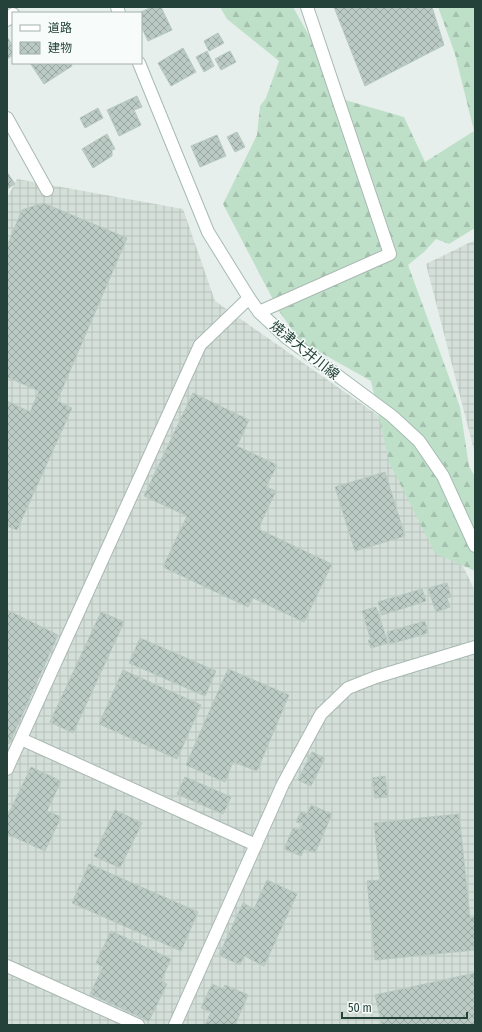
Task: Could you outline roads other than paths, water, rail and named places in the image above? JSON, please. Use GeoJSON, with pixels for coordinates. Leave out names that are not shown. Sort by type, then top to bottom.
{"type":"FeatureCollection","features":[{"type":"Feature","properties":{"kind":"street"},"geometry":{"type":"LineString","coordinates":[[259,312],[390,254],[307,7]]}},
{"type":"Feature","properties":{"kind":"street","name":"焼津大井川線"},"geometry":{"type":"LineString","coordinates":[[139,64],[208,232],[249,298],[259,312],[287,338],[392,416],[419,441],[443,476],[475,546]]}},
{"type":"Feature","properties":{"kind":"street"},"geometry":{"type":"LineString","coordinates":[[7,118],[47,190]]}},
{"type":"Feature","properties":{"kind":"street"},"geometry":{"type":"LineString","coordinates":[[7,770],[200,345],[249,298]]}},
{"type":"Feature","properties":{"kind":"street"},"geometry":{"type":"LineString","coordinates":[[175,1025],[283,784],[321,714],[348,688],[376,677],[475,647]]}},
{"type":"Feature","properties":{"kind":"street"},"geometry":{"type":"LineString","coordinates":[[22,739],[256,845]]}},
{"type":"Feature","properties":{"kind":"street"},"geometry":{"type":"LineString","coordinates":[[7,966],[138,1025]]}}]}
